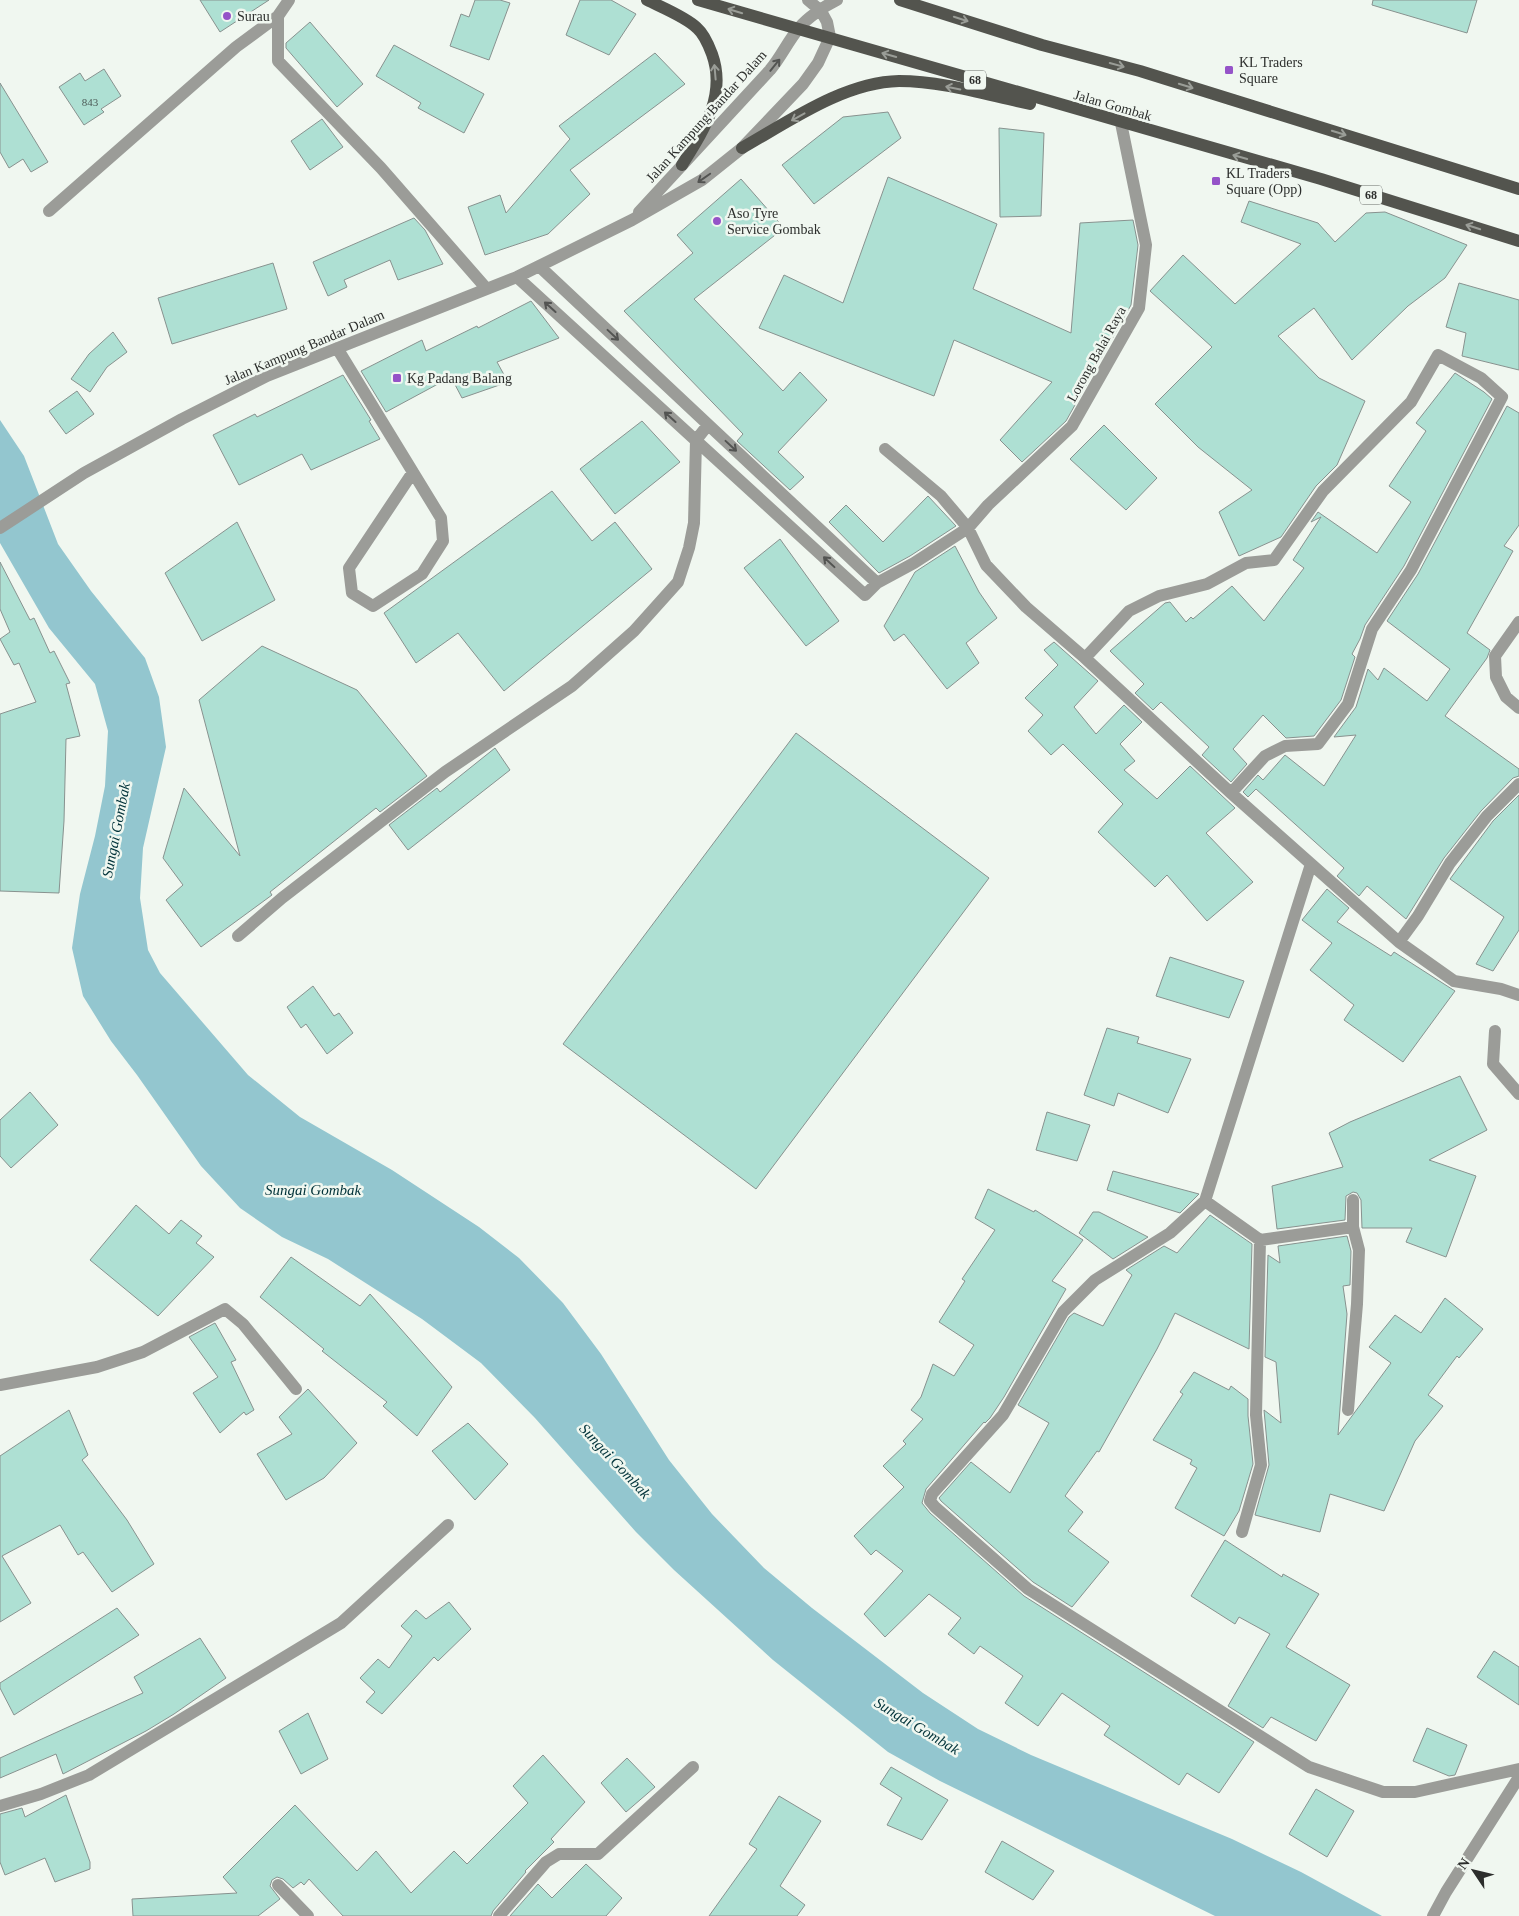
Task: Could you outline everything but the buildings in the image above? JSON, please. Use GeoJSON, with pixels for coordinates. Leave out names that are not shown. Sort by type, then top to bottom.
{"type":"FeatureCollection","features":[{"type":"Feature","properties":{"kind":"main road"},"geometry":{"type":"LineString","coordinates":[[647,0],[668,10],[697,28],[708,44],[714,61],[715,102],[706,126],[682,165]]}},
{"type":"Feature","properties":{"kind":"main road","name":"Jalan Gombak"},"geometry":{"type":"LineString","coordinates":[[698,0],[1321,179],[1519,242]]}},
{"type":"Feature","properties":{"kind":"main road"},"geometry":{"type":"LineString","coordinates":[[900,0],[1042,45],[1140,71],[1519,189]]}},
{"type":"Feature","properties":{"kind":"main road"},"geometry":{"type":"LineString","coordinates":[[742,148],[826,102],[865,86],[897,81],[956,88],[1121,123]]}},
{"type":"Feature","properties":{"kind":"street"},"geometry":{"type":"LineString","coordinates":[[49,211],[236,47],[278,16],[288,0]]}},
{"type":"Feature","properties":{"kind":"street"},"geometry":{"type":"LineString","coordinates":[[808,0],[821,11],[828,22],[830,37]]}},
{"type":"Feature","properties":{"kind":"street","name":"Jalan Kampung Bandar Dalam"},"geometry":{"type":"LineString","coordinates":[[632,220],[770,70],[799,28],[837,0]]}},
{"type":"Feature","properties":{"kind":"street"},"geometry":{"type":"LineString","coordinates":[[278,16],[278,61],[381,168],[486,288]]}},
{"type":"Feature","properties":{"kind":"street","name":"Jalan Kampung Bandar Dalam"},"geometry":{"type":"LineString","coordinates":[[0,528],[84,473],[182,419],[267,376],[517,277],[632,220],[702,180],[742,148],[803,84],[818,63],[830,37]]}},
{"type":"Feature","properties":{"kind":"street","name":"Lorong Balai Raya"},"geometry":{"type":"LineString","coordinates":[[696,440],[864,595],[877,583],[922,558],[968,528],[988,505],[1072,426],[1139,308],[1146,245],[1121,123]]}},
{"type":"Feature","properties":{"kind":"street"},"geometry":{"type":"LineString","coordinates":[[539,266],[877,583]]}},
{"type":"Feature","properties":{"kind":"street"},"geometry":{"type":"LineString","coordinates":[[517,277],[696,440]]}},
{"type":"Feature","properties":{"kind":"street"},"geometry":{"type":"LineString","coordinates":[[337,348],[413,472],[441,518],[443,541],[422,574],[373,606],[352,593],[349,568],[413,472]]}},
{"type":"Feature","properties":{"kind":"street"},"geometry":{"type":"LineString","coordinates":[[1085,658],[1129,611],[1159,596],[1207,584],[1246,563],[1274,560],[1323,491],[1411,402],[1438,355],[1481,378],[1502,397],[1411,570],[1372,629],[1348,704],[1318,744],[1285,746],[1265,756],[1231,793]]}},
{"type":"Feature","properties":{"kind":"street"},"geometry":{"type":"LineString","coordinates":[[238,936],[445,772],[572,686],[634,631],[678,582],[689,548],[694,523],[696,440],[708,425]]}},
{"type":"Feature","properties":{"kind":"street"},"geometry":{"type":"LineString","coordinates":[[885,449],[941,496],[968,528],[986,565],[1026,607],[1085,658],[1231,793],[1398,942],[1454,981],[1501,989],[1519,995]]}},
{"type":"Feature","properties":{"kind":"street"},"geometry":{"type":"LineString","coordinates":[[1519,622],[1495,656],[1496,678],[1506,697],[1519,708]]}},
{"type":"Feature","properties":{"kind":"street"},"geometry":{"type":"LineString","coordinates":[[1398,942],[1418,916],[1450,863],[1487,816],[1519,784]]}},
{"type":"Feature","properties":{"kind":"street"},"geometry":{"type":"LineString","coordinates":[[1311,864],[1205,1201],[1170,1233],[1095,1280],[1063,1312],[1002,1415],[932,1494],[930,1501],[1028,1588],[1309,1767],[1384,1792],[1415,1792],[1519,1769]]}},
{"type":"Feature","properties":{"kind":"street"},"geometry":{"type":"LineString","coordinates":[[1495,1031],[1493,1064],[1519,1094]]}},
{"type":"Feature","properties":{"kind":"street"},"geometry":{"type":"LineString","coordinates":[[1348,1410],[1357,1304],[1359,1250],[1353,1227],[1353,1200]]}},
{"type":"Feature","properties":{"kind":"street"},"geometry":{"type":"LineString","coordinates":[[1205,1201],[1260,1240],[1353,1227]]}},
{"type":"Feature","properties":{"kind":"street"},"geometry":{"type":"LineString","coordinates":[[1242,1532],[1261,1466],[1256,1415],[1260,1240]]}},
{"type":"Feature","properties":{"kind":"street"},"geometry":{"type":"LineString","coordinates":[[0,1385],[97,1367],[143,1352],[225,1309],[243,1324],[296,1389]]}},
{"type":"Feature","properties":{"kind":"street"},"geometry":{"type":"LineString","coordinates":[[0,1806],[41,1794],[89,1775],[341,1623],[448,1525]]}},
{"type":"Feature","properties":{"kind":"street"},"geometry":{"type":"LineString","coordinates":[[499,1916],[546,1862],[559,1854],[598,1854],[693,1767]]}},
{"type":"Feature","properties":{"kind":"street"},"geometry":{"type":"LineString","coordinates":[[1434,1916],[1446,1892],[1519,1777]]}},
{"type":"Feature","properties":{"kind":"street"},"geometry":{"type":"LineString","coordinates":[[278,1885],[308,1916]]}},
{"type":"Feature","properties":{"kind":"water","name":"Sungai Gombak"},"geometry":{"type":"Polygon","coordinates":[[[0,420],[24,456],[58,544],[91,591],[145,658],[159,697],[166,747],[143,848],[140,898],[148,950],[160,973],[248,1075],[300,1117],[392,1170],[479,1227],[519,1258],[563,1303],[601,1354],[669,1460],[712,1514],[764,1568],[812,1608],[923,1693],[978,1729],[1031,1755],[1232,1839],[1301,1872],[1382,1916],[1215,1916],[940,1781],[888,1752],[773,1660],[674,1570],[636,1532],[535,1418],[481,1363],[422,1319],[328,1259],[282,1237],[240,1208],[201,1166],[111,1041],[83,996],[72,948],[80,894],[95,836],[105,786],[108,731],[95,684],[49,628],[0,543],[0,420]]]}},
{"type":"Feature","properties":{"kind":"place","name":"Surau"},"geometry":{"type":"Point","coordinates":[227,16]}},
{"type":"Feature","properties":{"kind":"place","name":"KL Traders Square"},"geometry":{"type":"Point","coordinates":[1229,70]}},
{"type":"Feature","properties":{"kind":"place","name":"KL Traders Square (Opp)"},"geometry":{"type":"Point","coordinates":[1216,181]}},
{"type":"Feature","properties":{"kind":"place","name":"Aso Tyre Service Gombak"},"geometry":{"type":"Point","coordinates":[717,221]}},
{"type":"Feature","properties":{"kind":"place","name":"Kg Padang Balang"},"geometry":{"type":"Point","coordinates":[397,378]}}]}
